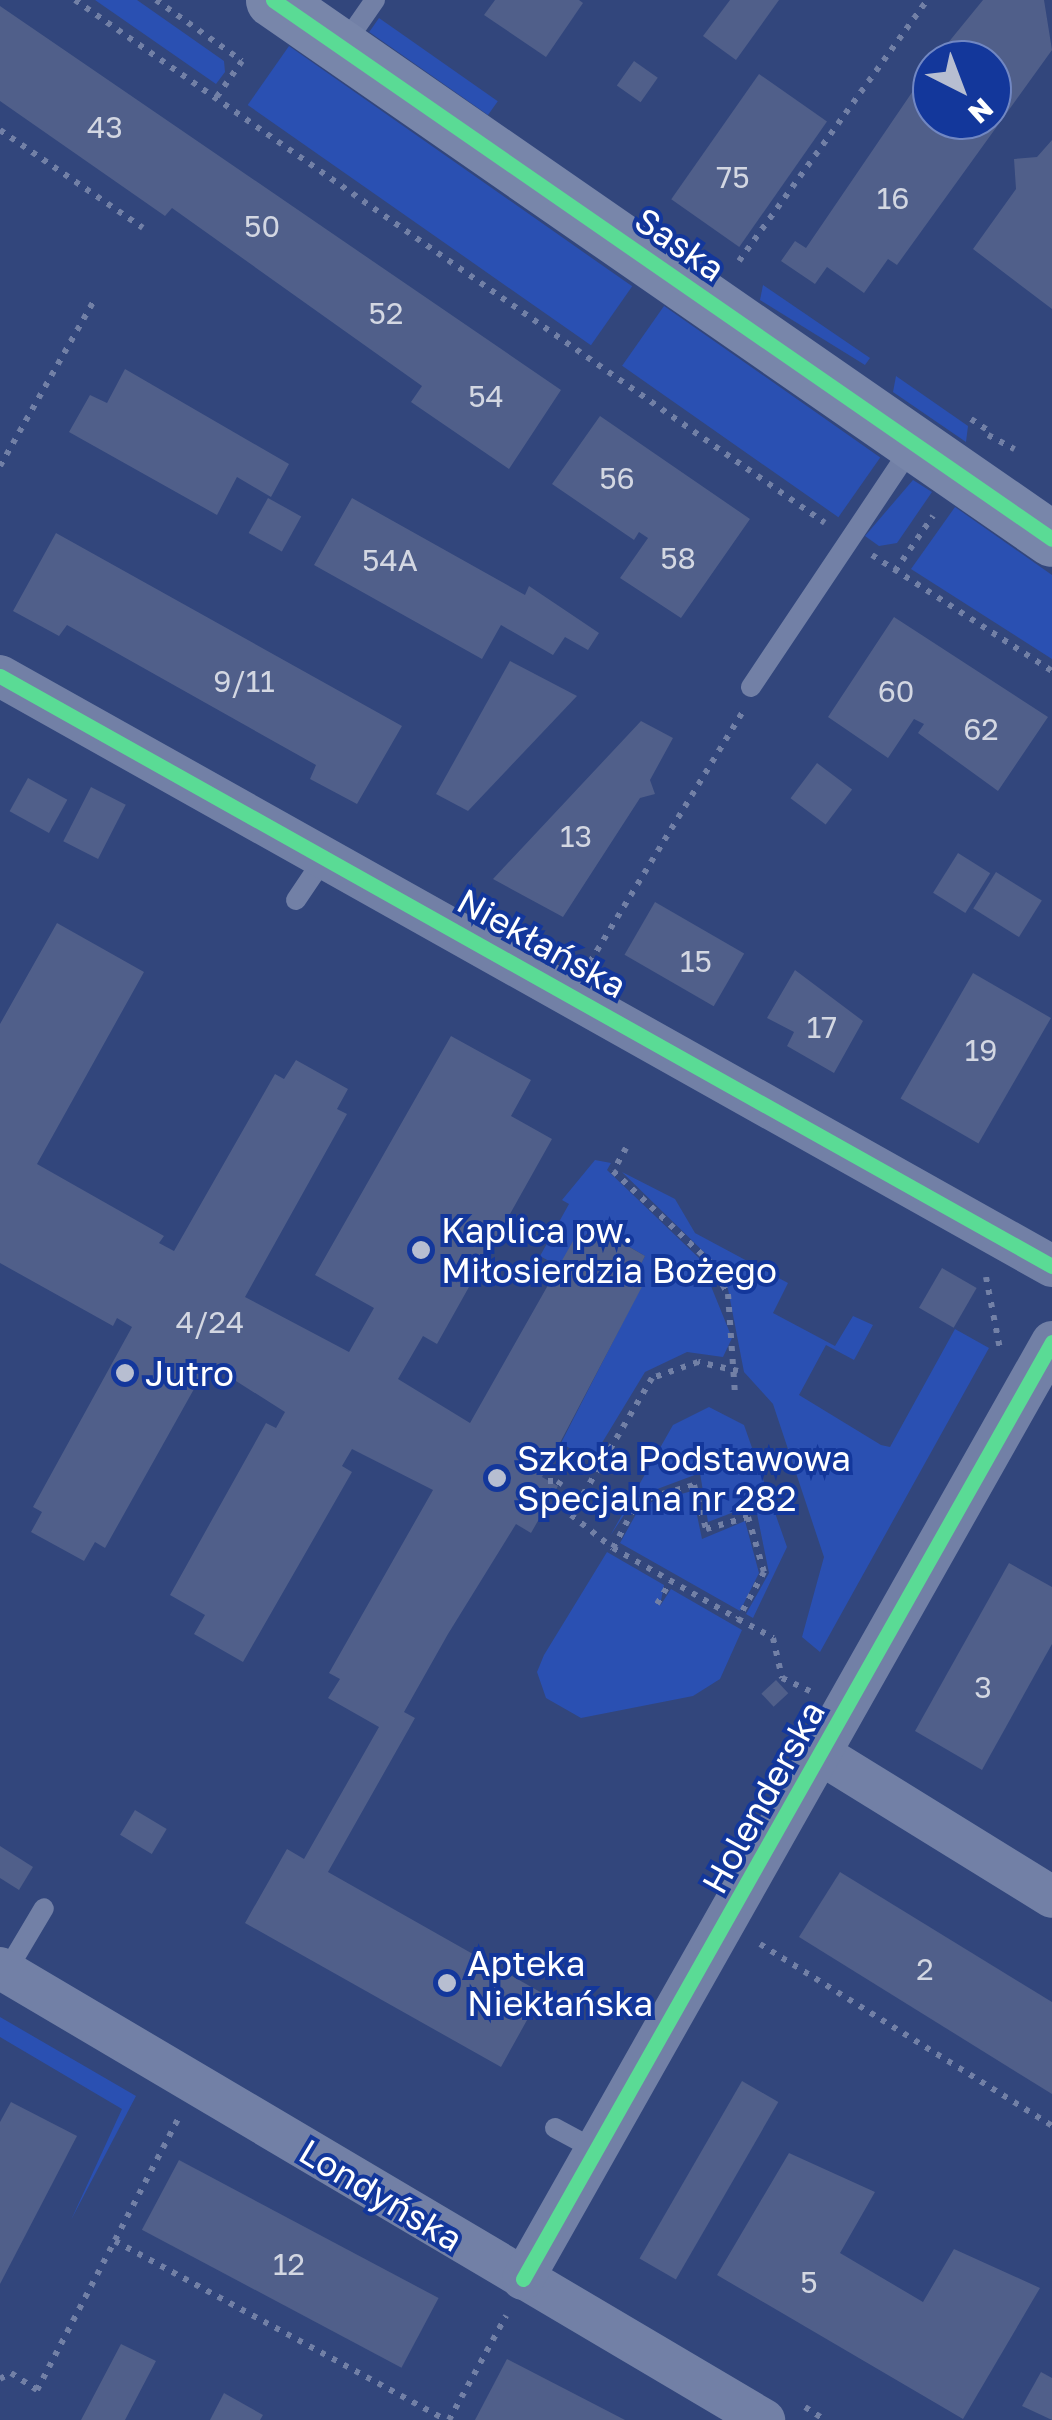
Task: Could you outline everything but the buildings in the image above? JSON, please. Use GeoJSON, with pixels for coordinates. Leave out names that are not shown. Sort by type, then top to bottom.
{"type":"FeatureCollection","features":[{"type":"Feature","properties":{"kind":"street","name":"Saska"},"geometry":{"type":"LineString","coordinates":[[274,0],[1052,538]]}},
{"type":"Feature","properties":{"kind":"street","name":"Niekłańska"},"geometry":{"type":"LineString","coordinates":[[3,685],[325,856],[1052,1266]]}},
{"type":"Feature","properties":{"kind":"street","name":"Holenderska"},"geometry":{"type":"LineString","coordinates":[[515,2296],[824,1756],[1032,1346]]}},
{"type":"Feature","properties":{"kind":"street"},"geometry":{"type":"LineString","coordinates":[[824,1756],[1052,1898]]}},
{"type":"Feature","properties":{"kind":"street","name":"Londyńska"},"geometry":{"type":"LineString","coordinates":[[3,1970],[196,2085],[515,2296],[764,2420]]}},
{"type":"Feature","properties":{"kind":"lane"},"geometry":{"type":"LineString","coordinates":[[342,47],[375,0]]}},
{"type":"Feature","properties":{"kind":"lane"},"geometry":{"type":"LineString","coordinates":[[751,687],[913,445]]}},
{"type":"Feature","properties":{"kind":"lane"},"geometry":{"type":"LineString","coordinates":[[296,900],[325,856]]}},
{"type":"Feature","properties":{"kind":"lane"},"geometry":{"type":"LineString","coordinates":[[3,1970],[44,1908]]}},
{"type":"Feature","properties":{"kind":"lane"},"geometry":{"type":"LineString","coordinates":[[555,2128],[596,2150]]}},
{"type":"Feature","properties":{"kind":"path"},"geometry":{"type":"LineString","coordinates":[[76,0],[850,540],[1052,671]]}},
{"type":"Feature","properties":{"kind":"path"},"geometry":{"type":"LineString","coordinates":[[156,0],[242,60],[216,98]]}},
{"type":"Feature","properties":{"kind":"path"},"geometry":{"type":"LineString","coordinates":[[739,261],[927,0]]}},
{"type":"Feature","properties":{"kind":"path"},"geometry":{"type":"LineString","coordinates":[[0,130],[143,228]]}},
{"type":"Feature","properties":{"kind":"path"},"geometry":{"type":"LineString","coordinates":[[0,466],[94,299]]}},
{"type":"Feature","properties":{"kind":"path"},"geometry":{"type":"LineString","coordinates":[[570,992],[734,735],[751,687]]}},
{"type":"Feature","properties":{"kind":"path"},"geometry":{"type":"LineString","coordinates":[[626,1148],[613,1170],[710,1262],[728,1294],[738,1371],[735,1395]]}},
{"type":"Feature","properties":{"kind":"path"},"geometry":{"type":"LineString","coordinates":[[968,1262],[999,1279]]}},
{"type":"Feature","properties":{"kind":"path"},"geometry":{"type":"LineString","coordinates":[[985,1271],[1003,1365],[1032,1346]]}},
{"type":"Feature","properties":{"kind":"path"},"geometry":{"type":"LineString","coordinates":[[738,1371],[698,1362],[652,1378],[570,1516],[613,1548],[773,1638],[782,1678],[816,1697]]}},
{"type":"Feature","properties":{"kind":"path"},"geometry":{"type":"LineString","coordinates":[[548,1480],[580,1497]]}},
{"type":"Feature","properties":{"kind":"path"},"geometry":{"type":"LineString","coordinates":[[613,1548],[638,1502],[694,1485],[706,1528],[748,1517],[764,1572],[738,1619]]}},
{"type":"Feature","properties":{"kind":"path"},"geometry":{"type":"LineString","coordinates":[[554,1492],[564,1488]]}},
{"type":"Feature","properties":{"kind":"path"},"geometry":{"type":"LineString","coordinates":[[658,1604],[670,1582]]}},
{"type":"Feature","properties":{"kind":"path"},"geometry":{"type":"LineString","coordinates":[[807,1714],[824,1682]]}},
{"type":"Feature","properties":{"kind":"path"},"geometry":{"type":"LineString","coordinates":[[743,1955],[762,1923]]}},
{"type":"Feature","properties":{"kind":"path"},"geometry":{"type":"LineString","coordinates":[[787,1961],[1052,2126]]}},
{"type":"Feature","properties":{"kind":"path"},"geometry":{"type":"LineString","coordinates":[[0,2379],[11,2373],[37,2390],[196,2085]]}},
{"type":"Feature","properties":{"kind":"path"},"geometry":{"type":"LineString","coordinates":[[115,2240],[448,2420],[515,2296]]}},
{"type":"Feature","properties":{"kind":"shaded area"},"geometry":{"type":"Polygon","coordinates":[[[95,0],[137,0],[224,61],[225,72],[216,84],[95,0]]]}},
{"type":"Feature","properties":{"kind":"shaded area"},"geometry":{"type":"Polygon","coordinates":[[[379,18],[498,101],[488,115],[369,32],[379,18]]]}},
{"type":"Feature","properties":{"kind":"shaded area"},"geometry":{"type":"Polygon","coordinates":[[[289,46],[632,286],[591,345],[248,105],[289,46]]]}},
{"type":"Feature","properties":{"kind":"shaded area"},"geometry":{"type":"Polygon","coordinates":[[[763,285],[870,358],[865,365],[760,300],[763,285]]]}},
{"type":"Feature","properties":{"kind":"shaded area"},"geometry":{"type":"Polygon","coordinates":[[[664,306],[880,457],[838,517],[622,366],[664,306]]]}},
{"type":"Feature","properties":{"kind":"shaded area"},"geometry":{"type":"Polygon","coordinates":[[[896,376],[968,426],[966,442],[893,392],[896,376]]]}},
{"type":"Feature","properties":{"kind":"shaded area"},"geometry":{"type":"Polygon","coordinates":[[[913,480],[932,492],[897,543],[879,546],[865,536],[913,480]]]}},
{"type":"Feature","properties":{"kind":"shaded area"},"geometry":{"type":"Polygon","coordinates":[[[955,507],[1052,575],[1052,659],[911,569],[955,507]]]}},
{"type":"Feature","properties":{"kind":"shaded area"},"geometry":{"type":"Polygon","coordinates":[[[595,1160],[611,1163],[607,1170],[700,1259],[732,1338],[723,1357],[687,1352],[645,1372],[591,1461],[561,1443],[644,1281],[635,1276],[645,1256],[594,1226],[558,1266],[540,1256],[569,1204],[562,1200],[595,1160]]]}},
{"type":"Feature","properties":{"kind":"shaded area"},"geometry":{"type":"Polygon","coordinates":[[[622,1172],[675,1199],[695,1233],[788,1283],[773,1313],[835,1346],[853,1316],[873,1325],[854,1360],[826,1345],[799,1395],[881,1445],[890,1447],[955,1329],[989,1348],[820,1652],[802,1637],[824,1557],[773,1404],[744,1372],[728,1289],[711,1259],[622,1172]]]}},
{"type":"Feature","properties":{"kind":"shaded area"},"geometry":{"type":"Polygon","coordinates":[[[709,1407],[744,1425],[787,1547],[753,1618],[746,1614],[769,1573],[755,1504],[708,1522],[700,1473],[636,1497],[610,1536],[673,1425],[709,1407]]]}},
{"type":"Feature","properties":{"kind":"shaded area"},"geometry":{"type":"Polygon","coordinates":[[[692,1491],[702,1539],[745,1521],[759,1573],[740,1611],[620,1543],[641,1505],[692,1491]]]}},
{"type":"Feature","properties":{"kind":"shaded area"},"geometry":{"type":"Polygon","coordinates":[[[607,1552],[664,1585],[660,1606],[671,1589],[742,1630],[720,1679],[693,1696],[581,1718],[546,1698],[537,1672],[544,1655],[607,1552]]]}},
{"type":"Feature","properties":{"kind":"shaded area"},"geometry":{"type":"Polygon","coordinates":[[[0,2017],[136,2096],[71,2220],[122,2109],[0,2037],[0,2017]]]}},
{"type":"Feature","properties":{"kind":"cycle path"},"geometry":{"type":"LineString","coordinates":[[273,0],[1052,539]]}},
{"type":"Feature","properties":{"kind":"cycle path"},"geometry":{"type":"LineString","coordinates":[[0,676],[1052,1266]]}},
{"type":"Feature","properties":{"kind":"cycle path"},"geometry":{"type":"LineString","coordinates":[[523,2279],[1052,1342]]}},
{"type":"Feature","properties":{"kind":"place","name":"Kaplica pw. Miłosierdzia Bożego"},"geometry":{"type":"Point","coordinates":[421,1250]}},
{"type":"Feature","properties":{"kind":"place","name":"Jutro"},"geometry":{"type":"Point","coordinates":[125,1373]}},
{"type":"Feature","properties":{"kind":"place","name":"Szkoła Podstawowa Specjalna nr 282"},"geometry":{"type":"Point","coordinates":[497,1478]}},
{"type":"Feature","properties":{"kind":"place","name":"Apteka Niekłańska"},"geometry":{"type":"Point","coordinates":[447,1983]}}]}
